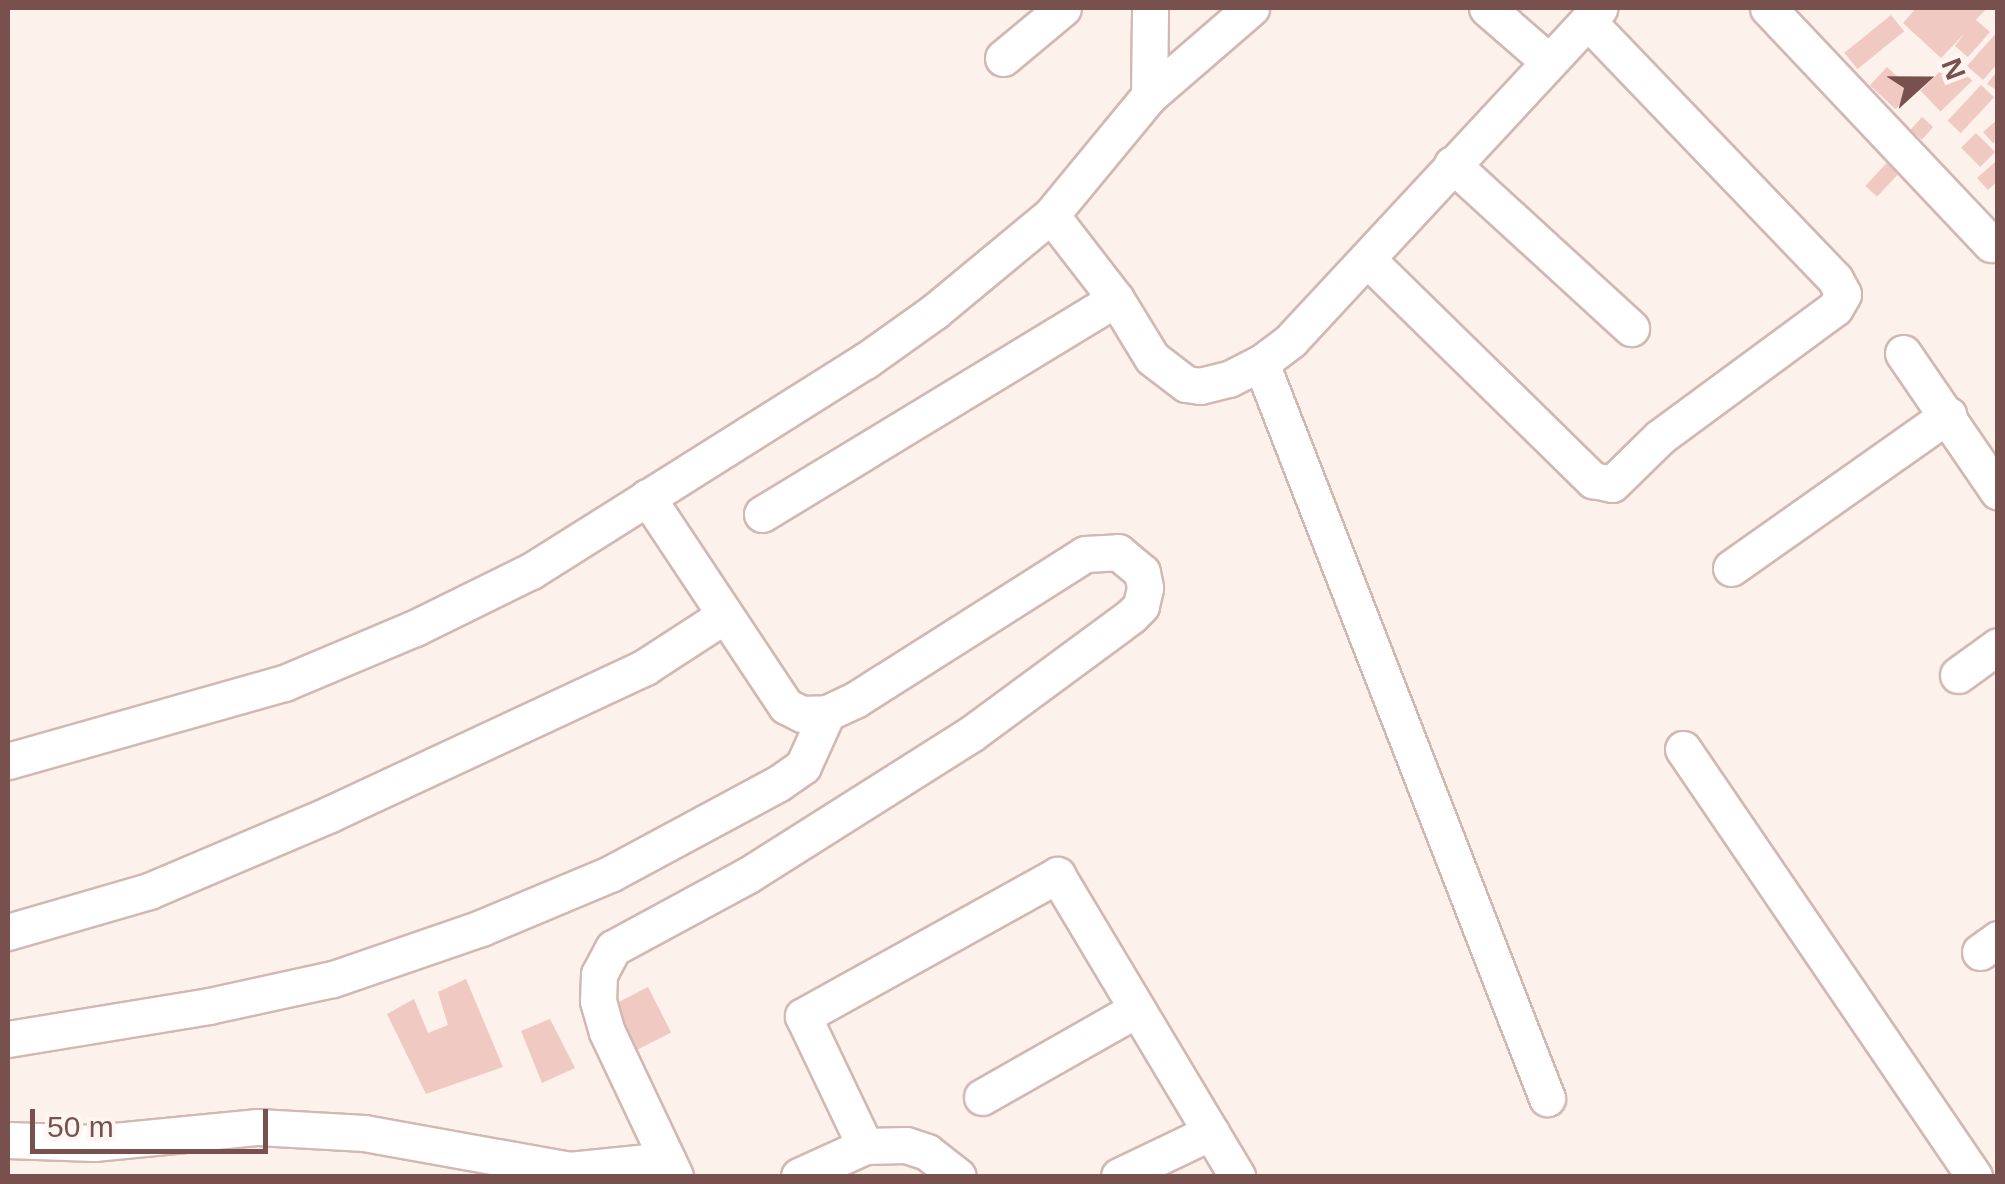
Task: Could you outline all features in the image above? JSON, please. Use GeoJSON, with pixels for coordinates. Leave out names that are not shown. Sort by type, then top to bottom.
{"type":"FeatureCollection","features":[{"type":"Feature","properties":{"kind":"street"},"geometry":{"type":"LineString","coordinates":[[1003,58],[1063,8]]}},
{"type":"Feature","properties":{"kind":"street"},"geometry":{"type":"LineString","coordinates":[[1149,96],[1150,8]]}},
{"type":"Feature","properties":{"kind":"street"},"geometry":{"type":"LineString","coordinates":[[8,761],[247,694],[334,664],[530,572],[864,361],[935,311],[1051,215],[1149,96],[1251,8]]}},
{"type":"Feature","properties":{"kind":"street"},"geometry":{"type":"LineString","coordinates":[[1487,8],[1549,62]]}},
{"type":"Feature","properties":{"kind":"street"},"geometry":{"type":"LineString","coordinates":[[1768,8],[1991,244]]}},
{"type":"Feature","properties":{"kind":"street"},"geometry":{"type":"LineString","coordinates":[[1051,215],[1116,299],[1152,358],[1186,384],[1200,386],[1229,378],[1261,363],[1291,340],[1593,14],[1835,279],[1843,294],[1835,308],[1660,437],[1612,484],[1593,480],[1368,260]]}},
{"type":"Feature","properties":{"kind":"street"},"geometry":{"type":"LineString","coordinates":[[1452,164],[1630,328]]}},
{"type":"Feature","properties":{"kind":"street"},"geometry":{"type":"LineString","coordinates":[[762,514],[1116,299]]}},
{"type":"Feature","properties":{"kind":"street"},"geometry":{"type":"LineString","coordinates":[[1903,354],[1998,492]]}},
{"type":"Feature","properties":{"kind":"street"},"geometry":{"type":"LineString","coordinates":[[1261,363],[1547,1098]]}},
{"type":"Feature","properties":{"kind":"street"},"geometry":{"type":"LineString","coordinates":[[1732,568],[1948,415]]}},
{"type":"Feature","properties":{"kind":"street"},"geometry":{"type":"LineString","coordinates":[[8,1140],[94,1144],[258,1127],[364,1134],[570,1170],[671,1168],[607,1032],[598,1000],[599,974],[613,948],[748,875],[971,734],[1131,616],[1144,597],[1142,572],[1118,552],[1084,554],[895,677],[827,713],[802,714],[786,706],[648,497]]}},
{"type":"Feature","properties":{"kind":"street"},"geometry":{"type":"LineString","coordinates":[[8,932],[148,891],[330,814],[629,676],[725,614]]}},
{"type":"Feature","properties":{"kind":"street"},"geometry":{"type":"LineString","coordinates":[[1958,676],[1998,646]]}},
{"type":"Feature","properties":{"kind":"street"},"geometry":{"type":"LineString","coordinates":[[8,1039],[209,1006],[333,978],[481,928],[610,874],[778,783],[802,766],[827,713]]}},
{"type":"Feature","properties":{"kind":"street"},"geometry":{"type":"LineString","coordinates":[[1683,749],[1974,1176]]}},
{"type":"Feature","properties":{"kind":"street"},"geometry":{"type":"LineString","coordinates":[[865,1146],[802,1016],[1057,875],[1237,1176]]}},
{"type":"Feature","properties":{"kind":"street"},"geometry":{"type":"LineString","coordinates":[[982,1097],[1138,1009]]}},
{"type":"Feature","properties":{"kind":"street"},"geometry":{"type":"LineString","coordinates":[[1119,1176],[1211,1132]]}},
{"type":"Feature","properties":{"kind":"street"},"geometry":{"type":"LineString","coordinates":[[800,1176],[865,1146],[906,1145],[928,1152],[958,1176]]}},
{"type":"Feature","properties":{"kind":"building"},"geometry":{"type":"Polygon","coordinates":[[[1916,8],[1987,8],[1976,20],[1990,32],[1968,57],[1955,46],[1964,34],[1941,58],[1903,23],[1916,8]]]}},
{"type":"Feature","properties":{"kind":"building"},"geometry":{"type":"Polygon","coordinates":[[[1891,15],[1904,31],[1858,69],[1844,53],[1891,15]]]}},
{"type":"Feature","properties":{"kind":"building"},"geometry":{"type":"Polygon","coordinates":[[[1998,31],[1998,63],[1983,80],[1967,66],[1998,31]]]}},
{"type":"Feature","properties":{"kind":"building"},"geometry":{"type":"Polygon","coordinates":[[[1952,60],[1972,81],[1940,111],[1920,91],[1952,60]]]}},
{"type":"Feature","properties":{"kind":"building"},"geometry":{"type":"Polygon","coordinates":[[[1887,67],[1913,91],[1896,109],[1870,85],[1887,67]]]}},
{"type":"Feature","properties":{"kind":"building"},"geometry":{"type":"Polygon","coordinates":[[[1998,70],[1998,91],[1987,84],[1998,70]]]}},
{"type":"Feature","properties":{"kind":"building"},"geometry":{"type":"Polygon","coordinates":[[[1981,85],[1994,97],[1961,133],[1948,121],[1981,85]]]}},
{"type":"Feature","properties":{"kind":"building"},"geometry":{"type":"Polygon","coordinates":[[[1922,117],[1933,127],[1922,140],[1911,130],[1922,117]]]}},
{"type":"Feature","properties":{"kind":"building"},"geometry":{"type":"Polygon","coordinates":[[[1998,119],[1998,140],[1993,143],[1983,132],[1998,119]]]}},
{"type":"Feature","properties":{"kind":"building"},"geometry":{"type":"Polygon","coordinates":[[[1976,133],[1995,152],[1980,167],[1961,148],[1976,133]]]}},
{"type":"Feature","properties":{"kind":"building"},"geometry":{"type":"Polygon","coordinates":[[[1896,153],[1908,164],[1877,197],[1865,186],[1896,153]]]}},
{"type":"Feature","properties":{"kind":"building"},"geometry":{"type":"Polygon","coordinates":[[[1995,162],[1998,181],[1988,190],[1977,178],[1995,162]]]}},
{"type":"Feature","properties":{"kind":"building"},"geometry":{"type":"Polygon","coordinates":[[[466,979],[503,1067],[426,1094],[387,1014],[414,999],[428,1033],[448,1025],[438,992],[466,979]]]}},
{"type":"Feature","properties":{"kind":"building"},"geometry":{"type":"Polygon","coordinates":[[[648,987],[671,1032],[637,1050],[614,1004],[648,987]]]}},
{"type":"Feature","properties":{"kind":"building"},"geometry":{"type":"Polygon","coordinates":[[[550,1019],[575,1068],[542,1083],[521,1031],[550,1019]]]}}]}
